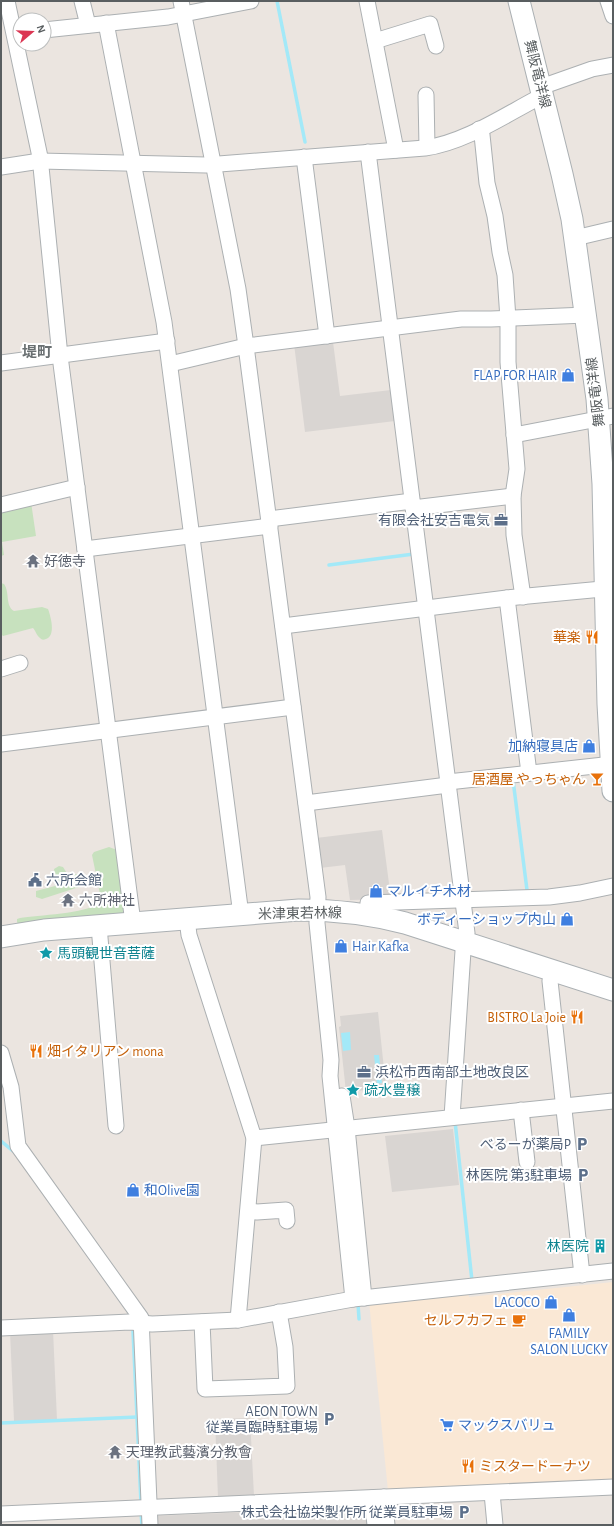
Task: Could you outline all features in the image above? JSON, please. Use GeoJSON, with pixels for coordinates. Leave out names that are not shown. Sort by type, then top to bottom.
{"type":"FeatureCollection","features":[{"type":"Feature","properties":{"kind":"main road","name":"舞阪竜洋線"},"geometry":{"type":"LineString","coordinates":[[520,1],[564,181],[575,238],[586,314],[606,417],[603,484],[609,589],[613,791]]}},
{"type":"Feature","properties":{"kind":"main road","name":"米津東若林線"},"geometry":{"type":"LineString","coordinates":[[1,937],[44,930],[318,910],[367,914],[405,923],[613,990]]}},
{"type":"Feature","properties":{"kind":"street"},"geometry":{"type":"LineString","coordinates":[[7,1],[12,33]]}},
{"type":"Feature","properties":{"kind":"street"},"geometry":{"type":"LineString","coordinates":[[82,1],[88,25]]}},
{"type":"Feature","properties":{"kind":"street"},"geometry":{"type":"LineString","coordinates":[[52,29],[168,17],[182,8],[252,1]]}},
{"type":"Feature","properties":{"kind":"street"},"geometry":{"type":"LineString","coordinates":[[367,1],[396,150]]}},
{"type":"Feature","properties":{"kind":"street"},"geometry":{"type":"LineString","coordinates":[[608,1],[613,16]]}},
{"type":"Feature","properties":{"kind":"street"},"geometry":{"type":"LineString","coordinates":[[182,8],[238,289],[246,346],[318,897],[318,923],[331,1060],[330,1076],[341,1129],[358,1298]]}},
{"type":"Feature","properties":{"kind":"street"},"geometry":{"type":"LineString","coordinates":[[106,23],[167,341],[242,915]]}},
{"type":"Feature","properties":{"kind":"street"},"geometry":{"type":"LineString","coordinates":[[375,41],[430,24],[436,46]]}},
{"type":"Feature","properties":{"kind":"street"},"geometry":{"type":"LineString","coordinates":[[16,52],[40,161],[60,356],[132,923]]}},
{"type":"Feature","properties":{"kind":"street"},"geometry":{"type":"LineString","coordinates":[[1,167],[40,161],[213,165],[427,147],[456,139],[536,99],[542,92],[592,69],[613,65]]}},
{"type":"Feature","properties":{"kind":"street"},"geometry":{"type":"LineString","coordinates":[[426,95],[427,147]]}},
{"type":"Feature","properties":{"kind":"street"},"geometry":{"type":"LineString","coordinates":[[479,128],[482,135],[487,184],[495,216],[500,252],[505,269],[508,319],[508,362],[517,469],[513,496],[515,546],[523,597]]}},
{"type":"Feature","properties":{"kind":"street"},"geometry":{"type":"LineString","coordinates":[[368,152],[467,933],[462,959],[452,1117]]}},
{"type":"Feature","properties":{"kind":"street"},"geometry":{"type":"LineString","coordinates":[[304,157],[327,336]]}},
{"type":"Feature","properties":{"kind":"street"},"geometry":{"type":"LineString","coordinates":[[575,238],[613,229]]}},
{"type":"Feature","properties":{"kind":"street"},"geometry":{"type":"LineString","coordinates":[[170,364],[246,346],[390,328],[466,319],[508,319],[586,314]]}},
{"type":"Feature","properties":{"kind":"street"},"geometry":{"type":"LineString","coordinates":[[1,363],[167,341]]}},
{"type":"Feature","properties":{"kind":"street"},"geometry":{"type":"LineString","coordinates":[[514,435],[606,417]]}},
{"type":"Feature","properties":{"kind":"street"},"geometry":{"type":"LineString","coordinates":[[1,505],[77,487]]}},
{"type":"Feature","properties":{"kind":"street"},"geometry":{"type":"LineString","coordinates":[[85,549],[192,536],[269,522],[412,505],[513,496]]}},
{"type":"Feature","properties":{"kind":"street"},"geometry":{"type":"LineString","coordinates":[[283,626],[507,598],[609,589]]}},
{"type":"Feature","properties":{"kind":"street"},"geometry":{"type":"LineString","coordinates":[[507,598],[529,774]]}},
{"type":"Feature","properties":{"kind":"street"},"geometry":{"type":"LineString","coordinates":[[1,669],[20,663]]}},
{"type":"Feature","properties":{"kind":"street"},"geometry":{"type":"LineString","coordinates":[[1,744],[293,707]]}},
{"type":"Feature","properties":{"kind":"street"},"geometry":{"type":"LineString","coordinates":[[306,803],[612,764]]}},
{"type":"Feature","properties":{"kind":"street"},"geometry":{"type":"LineString","coordinates":[[367,914],[368,903],[565,896],[613,886]]}},
{"type":"Feature","properties":{"kind":"street"},"geometry":{"type":"LineString","coordinates":[[187,919],[189,936],[254,1138],[238,1320]]}},
{"type":"Feature","properties":{"kind":"street"},"geometry":{"type":"LineString","coordinates":[[99,926],[116,1126]]}},
{"type":"Feature","properties":{"kind":"street"},"geometry":{"type":"LineString","coordinates":[[553,971],[550,981],[582,1275]]}},
{"type":"Feature","properties":{"kind":"street"},"geometry":{"type":"LineString","coordinates":[[1,1053],[11,1087],[18,1146],[141,1318],[144,1507],[150,1525]]}},
{"type":"Feature","properties":{"kind":"street"},"geometry":{"type":"LineString","coordinates":[[254,1138],[613,1101]]}},
{"type":"Feature","properties":{"kind":"street"},"geometry":{"type":"LineString","coordinates":[[521,1110],[527,1162]]}},
{"type":"Feature","properties":{"kind":"street"},"geometry":{"type":"LineString","coordinates":[[248,1211],[257,1212],[286,1210],[287,1221]]}},
{"type":"Feature","properties":{"kind":"street"},"geometry":{"type":"LineString","coordinates":[[1,1328],[238,1320],[358,1298],[613,1271]]}},
{"type":"Feature","properties":{"kind":"street"},"geometry":{"type":"LineString","coordinates":[[202,1322],[205,1389],[287,1386],[285,1347],[279,1312]]}},
{"type":"Feature","properties":{"kind":"street"},"geometry":{"type":"LineString","coordinates":[[1,1514],[613,1487]]}},
{"type":"Feature","properties":{"kind":"street"},"geometry":{"type":"LineString","coordinates":[[492,1492],[495,1525]]}},
{"type":"Feature","properties":{"kind":"street"},"geometry":{"type":"LineString","coordinates":[[375,1525],[378,1497]]}},
{"type":"Feature","properties":{"kind":"street"},"geometry":{"type":"LineString","coordinates":[[378,1497],[387,1525]]}},
{"type":"Feature","properties":{"kind":"shaded area"},"geometry":{"type":"Polygon","coordinates":[[[333,342],[340,396],[391,390],[395,421],[305,432],[294,344],[333,342]]]}},
{"type":"Feature","properties":{"kind":"shaded area"},"geometry":{"type":"Polygon","coordinates":[[[382,830],[391,899],[350,900],[345,865],[320,868],[316,838],[382,830]]]}},
{"type":"Feature","properties":{"kind":"shaded area"},"geometry":{"type":"Polygon","coordinates":[[[378,1012],[386,1088],[346,1092],[339,1027],[341,1026],[340,1016],[378,1012]]]}},
{"type":"Feature","properties":{"kind":"shaded area"},"geometry":{"type":"Polygon","coordinates":[[[453,1129],[459,1185],[392,1192],[385,1136],[453,1129]]]}},
{"type":"Feature","properties":{"kind":"shaded area"},"geometry":{"type":"Polygon","coordinates":[[[613,1282],[613,1482],[388,1491],[369,1301],[468,1290],[469,1297],[613,1282]]]}},
{"type":"Feature","properties":{"kind":"shaded area"},"geometry":{"type":"Polygon","coordinates":[[[53,1330],[57,1420],[14,1421],[10,1332],[53,1330]]]}},
{"type":"Feature","properties":{"kind":"shaded area"},"geometry":{"type":"Polygon","coordinates":[[[250,1418],[254,1496],[218,1498],[215,1419],[250,1418]]]}},
{"type":"Feature","properties":{"kind":"shaded area"},"geometry":{"type":"Polygon","coordinates":[[[370,1507],[371,1525],[154,1525],[153,1516],[370,1507]]]}},
{"type":"Feature","properties":{"kind":"green space"},"geometry":{"type":"Polygon","coordinates":[[[31,502],[36,536],[2,542],[4,555],[1,556],[1,510],[31,502]]]}},
{"type":"Feature","properties":{"kind":"green space"},"geometry":{"type":"Polygon","coordinates":[[[1,583],[6,587],[9,606],[14,611],[42,607],[48,609],[52,626],[49,637],[43,640],[41,639],[33,628],[3,636],[1,634],[1,583]]]}},
{"type":"Feature","properties":{"kind":"green space"},"geometry":{"type":"Polygon","coordinates":[[[109,847],[117,850],[124,911],[122,914],[18,924],[17,919],[20,918],[84,910],[98,903],[100,900],[100,894],[92,855],[94,852],[109,847]]]}},
{"type":"Feature","properties":{"kind":"green space"},"geometry":{"type":"Polygon","coordinates":[[[59,866],[63,867],[68,875],[76,874],[81,877],[84,883],[82,886],[42,899],[36,897],[36,891],[55,886],[56,882],[54,869],[59,866]]]}},
{"type":"Feature","properties":{"kind":"water"},"geometry":{"type":"Polygon","coordinates":[[[350,1032],[351,1050],[343,1051],[341,1033],[350,1032]]]}},
{"type":"Feature","properties":{"kind":"water"},"geometry":{"type":"Polygon","coordinates":[[[374,1055],[379,1055],[382,1083],[377,1084],[374,1055]]]}},
{"type":"Feature","properties":{"kind":"waterway"},"geometry":{"type":"LineString","coordinates":[[277,1],[305,142]]}},
{"type":"Feature","properties":{"kind":"waterway"},"geometry":{"type":"LineString","coordinates":[[329,565],[414,554]]}},
{"type":"Feature","properties":{"kind":"waterway"},"geometry":{"type":"LineString","coordinates":[[513,780],[527,890]]}},
{"type":"Feature","properties":{"kind":"waterway"},"geometry":{"type":"LineString","coordinates":[[455,1121],[472,1281]]}},
{"type":"Feature","properties":{"kind":"waterway"},"geometry":{"type":"LineString","coordinates":[[1,1141],[13,1151]]}},
{"type":"Feature","properties":{"kind":"waterway"},"geometry":{"type":"LineString","coordinates":[[358,1304],[359,1319]]}},
{"type":"Feature","properties":{"kind":"waterway"},"geometry":{"type":"LineString","coordinates":[[133,1331],[141,1503]]}},
{"type":"Feature","properties":{"kind":"waterway"},"geometry":{"type":"LineString","coordinates":[[1,1423],[137,1417]]}},
{"type":"Feature","properties":{"kind":"waterway"},"geometry":{"type":"LineString","coordinates":[[141,1512],[142,1525]]}},
{"type":"Feature","properties":{"kind":"place","name":"FLAP FOR HAIR"},"geometry":{"type":"Point","coordinates":[568,375]}},
{"type":"Feature","properties":{"kind":"place","name":"有限会社安吉電気"},"geometry":{"type":"Point","coordinates":[501,520]}},
{"type":"Feature","properties":{"kind":"place","name":"好徳寺"},"geometry":{"type":"Point","coordinates":[33,561]}},
{"type":"Feature","properties":{"kind":"place","name":"華楽"},"geometry":{"type":"Point","coordinates":[592,637]}},
{"type":"Feature","properties":{"kind":"place","name":"加納寝具店"},"geometry":{"type":"Point","coordinates":[589,746]}},
{"type":"Feature","properties":{"kind":"place","name":"居酒屋 やっちゃん"},"geometry":{"type":"Point","coordinates":[597,779]}},
{"type":"Feature","properties":{"kind":"place","name":"六所会館"},"geometry":{"type":"Point","coordinates":[35,880]}},
{"type":"Feature","properties":{"kind":"place","name":"マルイチ木材"},"geometry":{"type":"Point","coordinates":[376,891]}},
{"type":"Feature","properties":{"kind":"place","name":"六所神社"},"geometry":{"type":"Point","coordinates":[68,900]}},
{"type":"Feature","properties":{"kind":"place","name":"ボディーショップ内山"},"geometry":{"type":"Point","coordinates":[567,919]}},
{"type":"Feature","properties":{"kind":"place","name":"Hair Kafka"},"geometry":{"type":"Point","coordinates":[341,946]}},
{"type":"Feature","properties":{"kind":"place","name":"馬頭観世音菩薩"},"geometry":{"type":"Point","coordinates":[46,953]}},
{"type":"Feature","properties":{"kind":"place","name":"BISTRO La Joie"},"geometry":{"type":"Point","coordinates":[577,1017]}},
{"type":"Feature","properties":{"kind":"place","name":"畑イタリアン mona"},"geometry":{"type":"Point","coordinates":[36,1051]}},
{"type":"Feature","properties":{"kind":"place","name":"浜松市西南部土地改良区"},"geometry":{"type":"Point","coordinates":[364,1072]}},
{"type":"Feature","properties":{"kind":"place","name":"疏水豊穣"},"geometry":{"type":"Point","coordinates":[353,1090]}},
{"type":"Feature","properties":{"kind":"place","name":"べるーが薬局P"},"geometry":{"type":"Point","coordinates":[582,1144]}},
{"type":"Feature","properties":{"kind":"place","name":"林医院 第3駐車場"},"geometry":{"type":"Point","coordinates":[583,1175]}},
{"type":"Feature","properties":{"kind":"place","name":"和Olive園"},"geometry":{"type":"Point","coordinates":[133,1190]}},
{"type":"Feature","properties":{"kind":"place","name":"林医院"},"geometry":{"type":"Point","coordinates":[600,1246]}},
{"type":"Feature","properties":{"kind":"place","name":"LACOCO"},"geometry":{"type":"Point","coordinates":[551,1302]}},
{"type":"Feature","properties":{"kind":"place","name":"FAMILY SALON LUCKY"},"geometry":{"type":"Point","coordinates":[569,1315]}},
{"type":"Feature","properties":{"kind":"place","name":"セルフカフェ"},"geometry":{"type":"Point","coordinates":[519,1320]}},
{"type":"Feature","properties":{"kind":"place","name":"AEON TOWN 従業員臨時駐車場"},"geometry":{"type":"Point","coordinates":[329,1419]}},
{"type":"Feature","properties":{"kind":"place","name":"マックスバリュ"},"geometry":{"type":"Point","coordinates":[447,1425]}},
{"type":"Feature","properties":{"kind":"place","name":"天理教武藝濱分教會"},"geometry":{"type":"Point","coordinates":[115,1452]}},
{"type":"Feature","properties":{"kind":"place","name":"ミスタードーナツ"},"geometry":{"type":"Point","coordinates":[468,1466]}},
{"type":"Feature","properties":{"kind":"place","name":"株式会社協栄製作所 従業員駐車場"},"geometry":{"type":"Point","coordinates":[464,1512]}},
{"type":"Feature","properties":{"kind":"district","name":"堤町"},"geometry":{"type":"Point","coordinates":[37,352]}}]}
